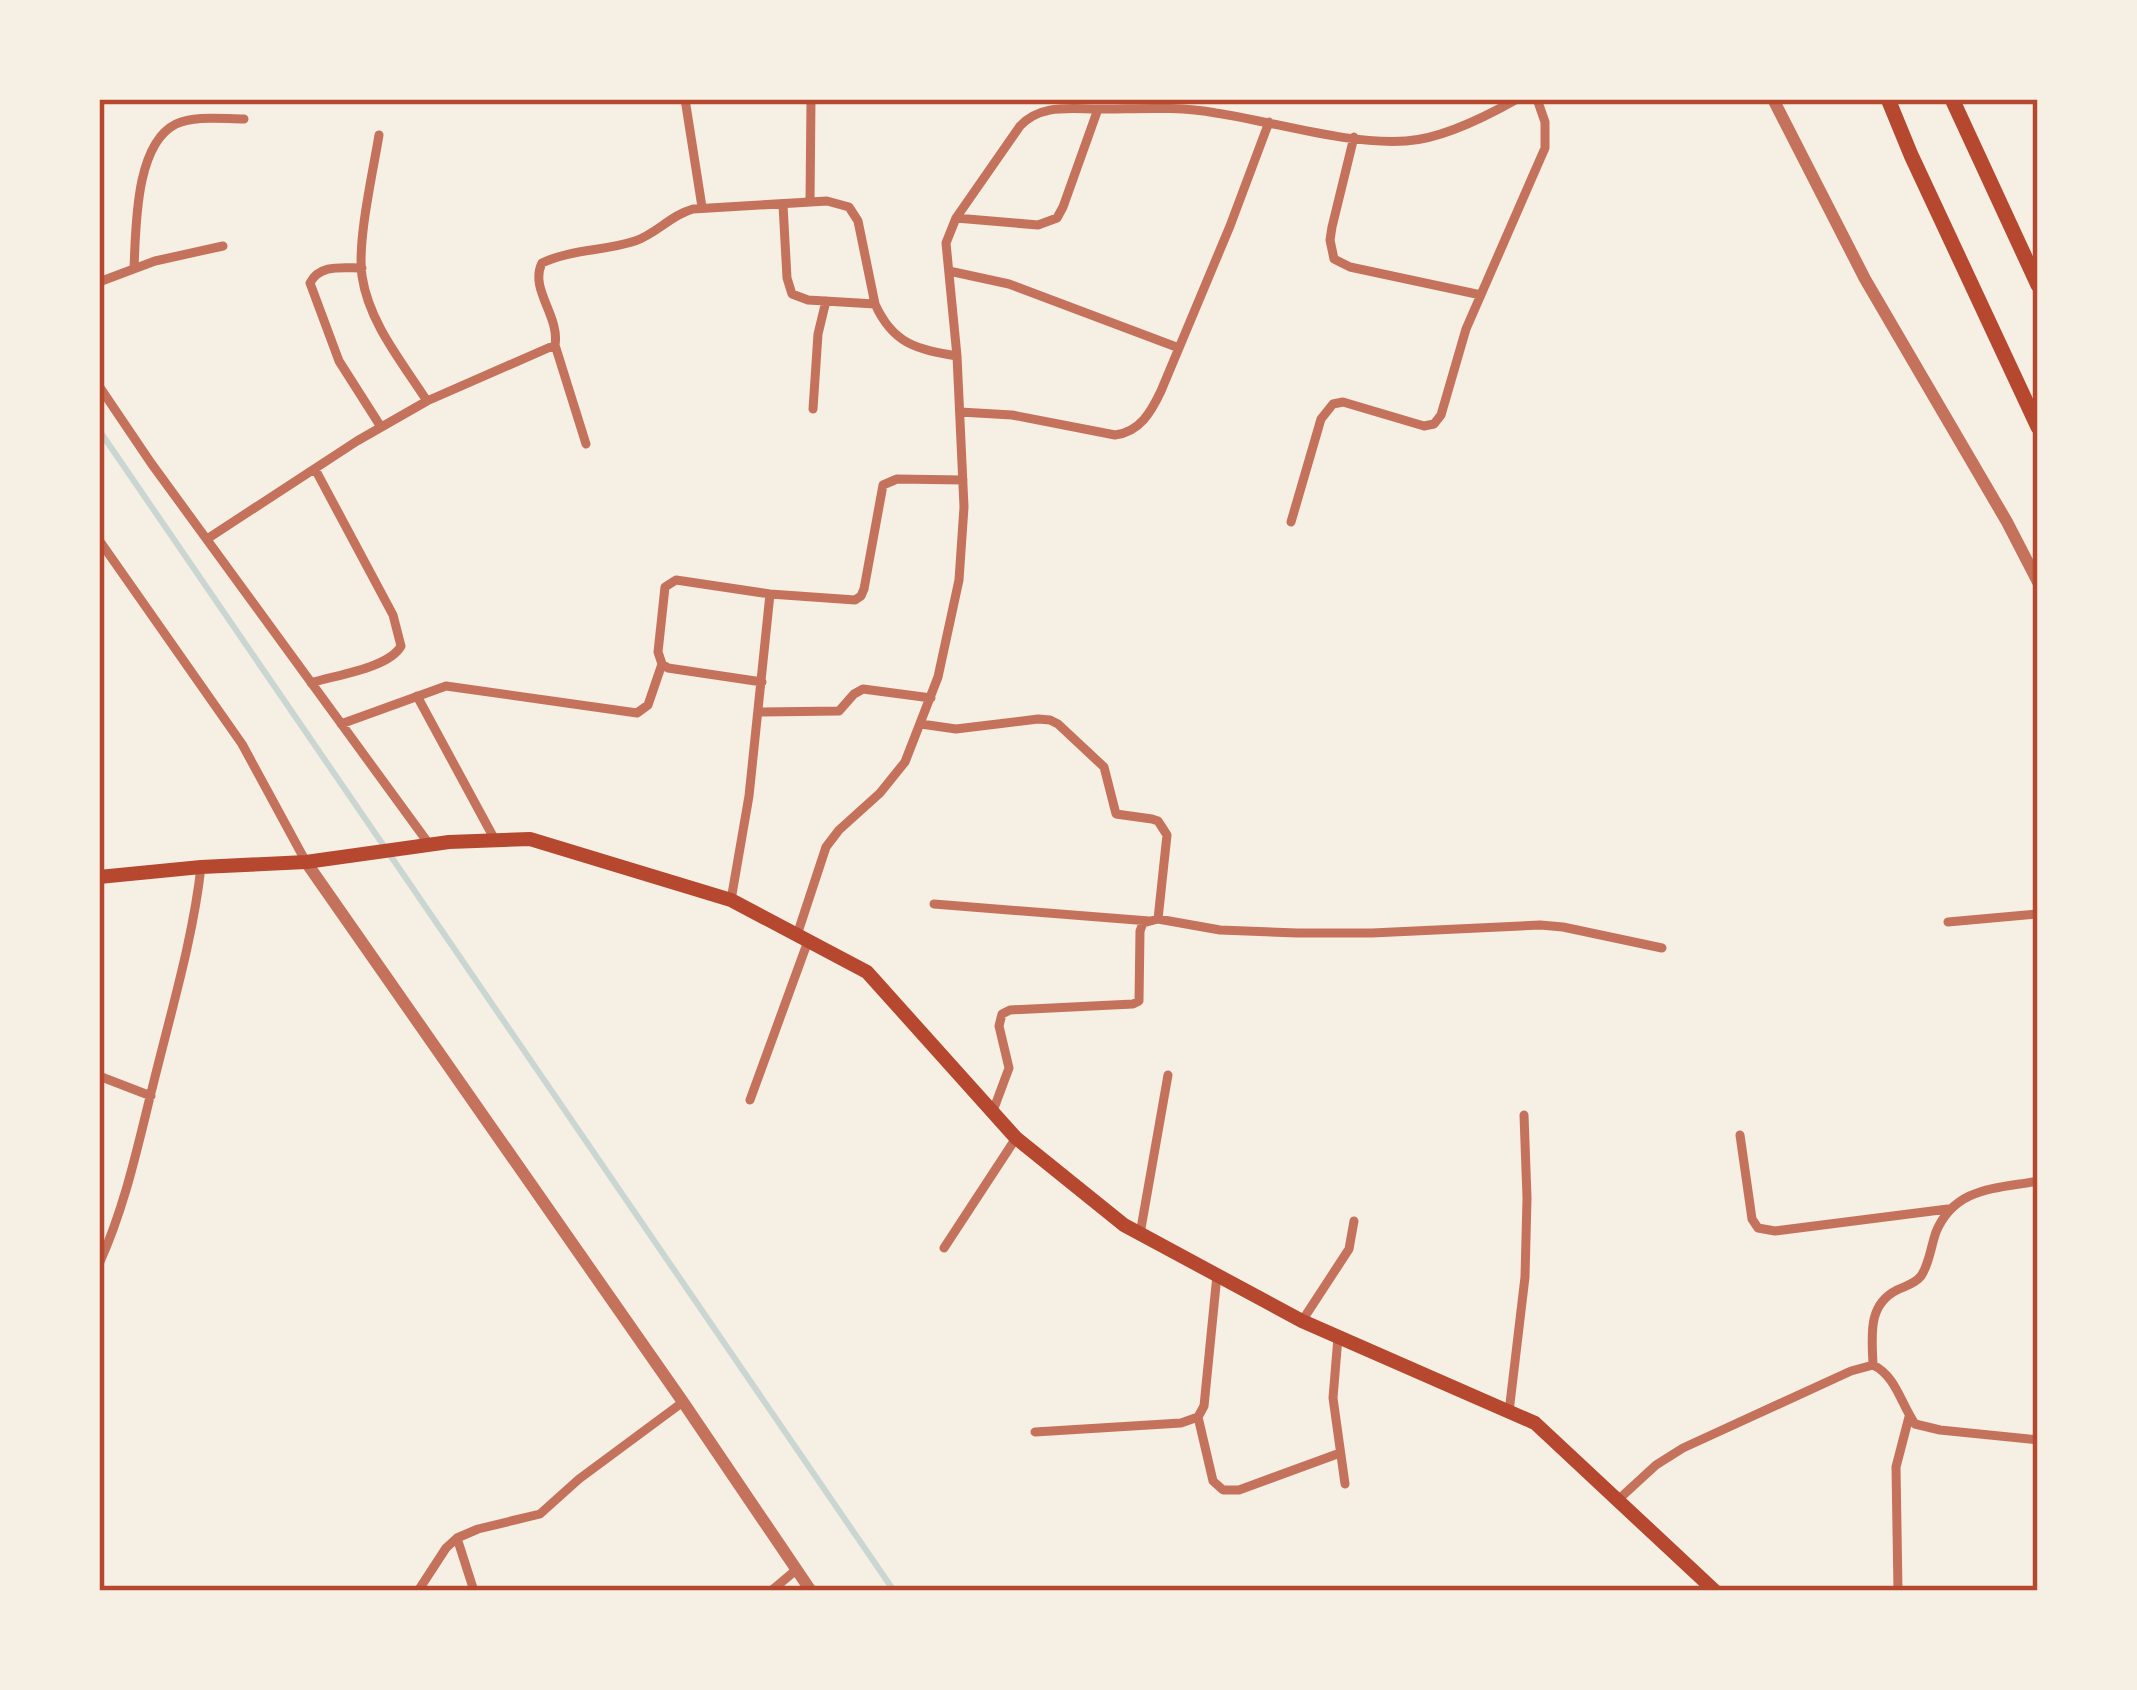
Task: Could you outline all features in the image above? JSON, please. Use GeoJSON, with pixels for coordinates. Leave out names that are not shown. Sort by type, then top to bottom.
{"type":"FeatureCollection","features":[{"type":"Feature","properties":{"kind":"highway"},"geometry":{"type":"LineString","coordinates":[[1888,99],[2038,427]]}},
{"type":"Feature","properties":{"kind":"highway"},"geometry":{"type":"LineString","coordinates":[[1952,99],[2038,285]]}},
{"type":"Feature","properties":{"kind":"main road"},"geometry":{"type":"LineString","coordinates":[[99,878],[306,862],[423,845],[530,839],[731,900],[866,971],[1016,1138],[1124,1225],[1302,1322],[1535,1423],[1618,1499],[1697,1584],[1715,1591]]}},
{"type":"Feature","properties":{"kind":"street"},"geometry":{"type":"LineString","coordinates":[[685,99],[702,207]]}},
{"type":"Feature","properties":{"kind":"street"},"geometry":{"type":"LineString","coordinates":[[810,202],[812,99]]}},
{"type":"Feature","properties":{"kind":"street"},"geometry":{"type":"LineString","coordinates":[[1027,99],[1030,115]]}},
{"type":"Feature","properties":{"kind":"street"},"geometry":{"type":"LineString","coordinates":[[750,1100],[826,847],[905,761],[945,651],[958,580],[964,506],[946,243],[956,218],[1030,115],[1053,109],[1153,104],[1354,137],[1421,140],[1517,99]]}},
{"type":"Feature","properties":{"kind":"street"},"geometry":{"type":"LineString","coordinates":[[1291,521],[1321,419],[1333,404],[1343,402],[1417,425],[1434,424],[1441,415],[1481,295],[1545,148],[1545,122],[1538,99]]}},
{"type":"Feature","properties":{"kind":"street"},"geometry":{"type":"LineString","coordinates":[[1773,99],[1865,279],[2038,583]]}},
{"type":"Feature","properties":{"kind":"street"},"geometry":{"type":"LineString","coordinates":[[956,218],[1038,225],[1057,218],[1098,109]]}},
{"type":"Feature","properties":{"kind":"street"},"geometry":{"type":"LineString","coordinates":[[134,268],[142,182],[150,156],[165,133],[190,120],[244,118]]}},
{"type":"Feature","properties":{"kind":"street"},"geometry":{"type":"LineString","coordinates":[[960,412],[1012,415],[1104,434],[1128,434],[1151,412],[1243,194],[1268,122]]}},
{"type":"Feature","properties":{"kind":"street"},"geometry":{"type":"LineString","coordinates":[[379,135],[362,268],[376,318],[428,400]]}},
{"type":"Feature","properties":{"kind":"street"},"geometry":{"type":"LineString","coordinates":[[1354,137],[1332,227],[1334,259],[1350,267],[1481,295]]}},
{"type":"Feature","properties":{"kind":"street"},"geometry":{"type":"LineString","coordinates":[[586,444],[555,345],[555,323],[537,278],[542,262],[638,240],[679,214],[702,207],[839,203],[854,212],[879,314],[912,347],[956,356]]}},
{"type":"Feature","properties":{"kind":"street"},"geometry":{"type":"LineString","coordinates":[[783,205],[789,286],[798,298],[875,304]]}},
{"type":"Feature","properties":{"kind":"street"},"geometry":{"type":"LineString","coordinates":[[99,282],[134,268],[223,246]]}},
{"type":"Feature","properties":{"kind":"street"},"geometry":{"type":"LineString","coordinates":[[362,268],[324,269],[310,283],[339,361],[381,428]]}},
{"type":"Feature","properties":{"kind":"street"},"geometry":{"type":"LineString","coordinates":[[949,271],[1009,284],[1179,348]]}},
{"type":"Feature","properties":{"kind":"street"},"geometry":{"type":"LineString","coordinates":[[813,409],[818,334],[826,302]]}},
{"type":"Feature","properties":{"kind":"street"},"geometry":{"type":"LineString","coordinates":[[207,539],[428,400],[555,345]]}},
{"type":"Feature","properties":{"kind":"street"},"geometry":{"type":"LineString","coordinates":[[99,386],[423,845]]}},
{"type":"Feature","properties":{"kind":"street"},"geometry":{"type":"LineString","coordinates":[[311,683],[384,662],[396,656],[401,646],[393,615],[315,469]]}},
{"type":"Feature","properties":{"kind":"street"},"geometry":{"type":"LineString","coordinates":[[341,724],[446,686],[637,713],[648,705],[662,664],[658,652],[662,595],[669,583],[676,580],[845,601],[861,596],[883,485],[897,479],[963,480]]}},
{"type":"Feature","properties":{"kind":"street"},"geometry":{"type":"LineString","coordinates":[[99,540],[242,744],[306,862],[811,1591]]}},
{"type":"Feature","properties":{"kind":"street"},"geometry":{"type":"LineString","coordinates":[[731,900],[749,796],[770,594]]}},
{"type":"Feature","properties":{"kind":"street"},"geometry":{"type":"LineString","coordinates":[[662,664],[762,682]]}},
{"type":"Feature","properties":{"kind":"street"},"geometry":{"type":"LineString","coordinates":[[759,712],[839,711],[863,689],[931,698]]}},
{"type":"Feature","properties":{"kind":"street"},"geometry":{"type":"LineString","coordinates":[[416,695],[495,840]]}},
{"type":"Feature","properties":{"kind":"street"},"geometry":{"type":"LineString","coordinates":[[921,724],[956,729],[1038,719],[1058,724],[1104,766],[1116,814],[1152,819],[1164,828],[1167,841],[1154,920]]}},
{"type":"Feature","properties":{"kind":"street"},"geometry":{"type":"LineString","coordinates":[[99,1264],[128,1184],[151,1096],[188,944],[201,867]]}},
{"type":"Feature","properties":{"kind":"street"},"geometry":{"type":"LineString","coordinates":[[934,904],[1154,920],[1220,930],[1336,934],[1552,926],[1662,948]]}},
{"type":"Feature","properties":{"kind":"street"},"geometry":{"type":"LineString","coordinates":[[1948,922],[2038,914]]}},
{"type":"Feature","properties":{"kind":"street"},"geometry":{"type":"LineString","coordinates":[[993,1111],[1009,1068],[999,1026],[1002,1014],[1139,1001],[1140,931],[1144,923],[1154,920]]}},
{"type":"Feature","properties":{"kind":"street"},"geometry":{"type":"LineString","coordinates":[[1141,1234],[1168,1075]]}},
{"type":"Feature","properties":{"kind":"street"},"geometry":{"type":"LineString","coordinates":[[99,1076],[151,1096]]}},
{"type":"Feature","properties":{"kind":"street"},"geometry":{"type":"LineString","coordinates":[[1509,1412],[1525,1277],[1524,1114]]}},
{"type":"Feature","properties":{"kind":"street"},"geometry":{"type":"LineString","coordinates":[[1740,1135],[1752,1220],[1758,1228],[1775,1231],[1948,1209],[1969,1196],[2038,1181]]}},
{"type":"Feature","properties":{"kind":"street"},"geometry":{"type":"LineString","coordinates":[[944,1248],[1016,1138]]}},
{"type":"Feature","properties":{"kind":"street"},"geometry":{"type":"LineString","coordinates":[[1874,1364],[1876,1310],[1888,1295],[1921,1276],[1948,1209]]}},
{"type":"Feature","properties":{"kind":"street"},"geometry":{"type":"LineString","coordinates":[[1302,1322],[1349,1249],[1354,1221]]}},
{"type":"Feature","properties":{"kind":"street"},"geometry":{"type":"LineString","coordinates":[[1216,1275],[1204,1406],[1198,1417],[1213,1481],[1223,1490],[1239,1490],[1340,1453]]}},
{"type":"Feature","properties":{"kind":"street"},"geometry":{"type":"LineString","coordinates":[[1338,1337],[1333,1398],[1345,1484]]}},
{"type":"Feature","properties":{"kind":"street"},"geometry":{"type":"LineString","coordinates":[[1618,1499],[1683,1448],[1874,1364],[1889,1377],[1915,1424],[2038,1440]]}},
{"type":"Feature","properties":{"kind":"street"},"geometry":{"type":"LineString","coordinates":[[418,1591],[457,1538],[478,1528],[540,1514],[683,1402]]}},
{"type":"Feature","properties":{"kind":"street"},"geometry":{"type":"LineString","coordinates":[[1035,1432],[1181,1423],[1198,1417]]}},
{"type":"Feature","properties":{"kind":"street"},"geometry":{"type":"LineString","coordinates":[[1898,1591],[1896,1467],[1910,1417]]}},
{"type":"Feature","properties":{"kind":"street"},"geometry":{"type":"LineString","coordinates":[[457,1538],[474,1591]]}},
{"type":"Feature","properties":{"kind":"street"},"geometry":{"type":"LineString","coordinates":[[770,1591],[796,1570]]}},
{"type":"Feature","properties":{"kind":"waterway"},"geometry":{"type":"LineString","coordinates":[[99,430],[894,1591]]}}]}
